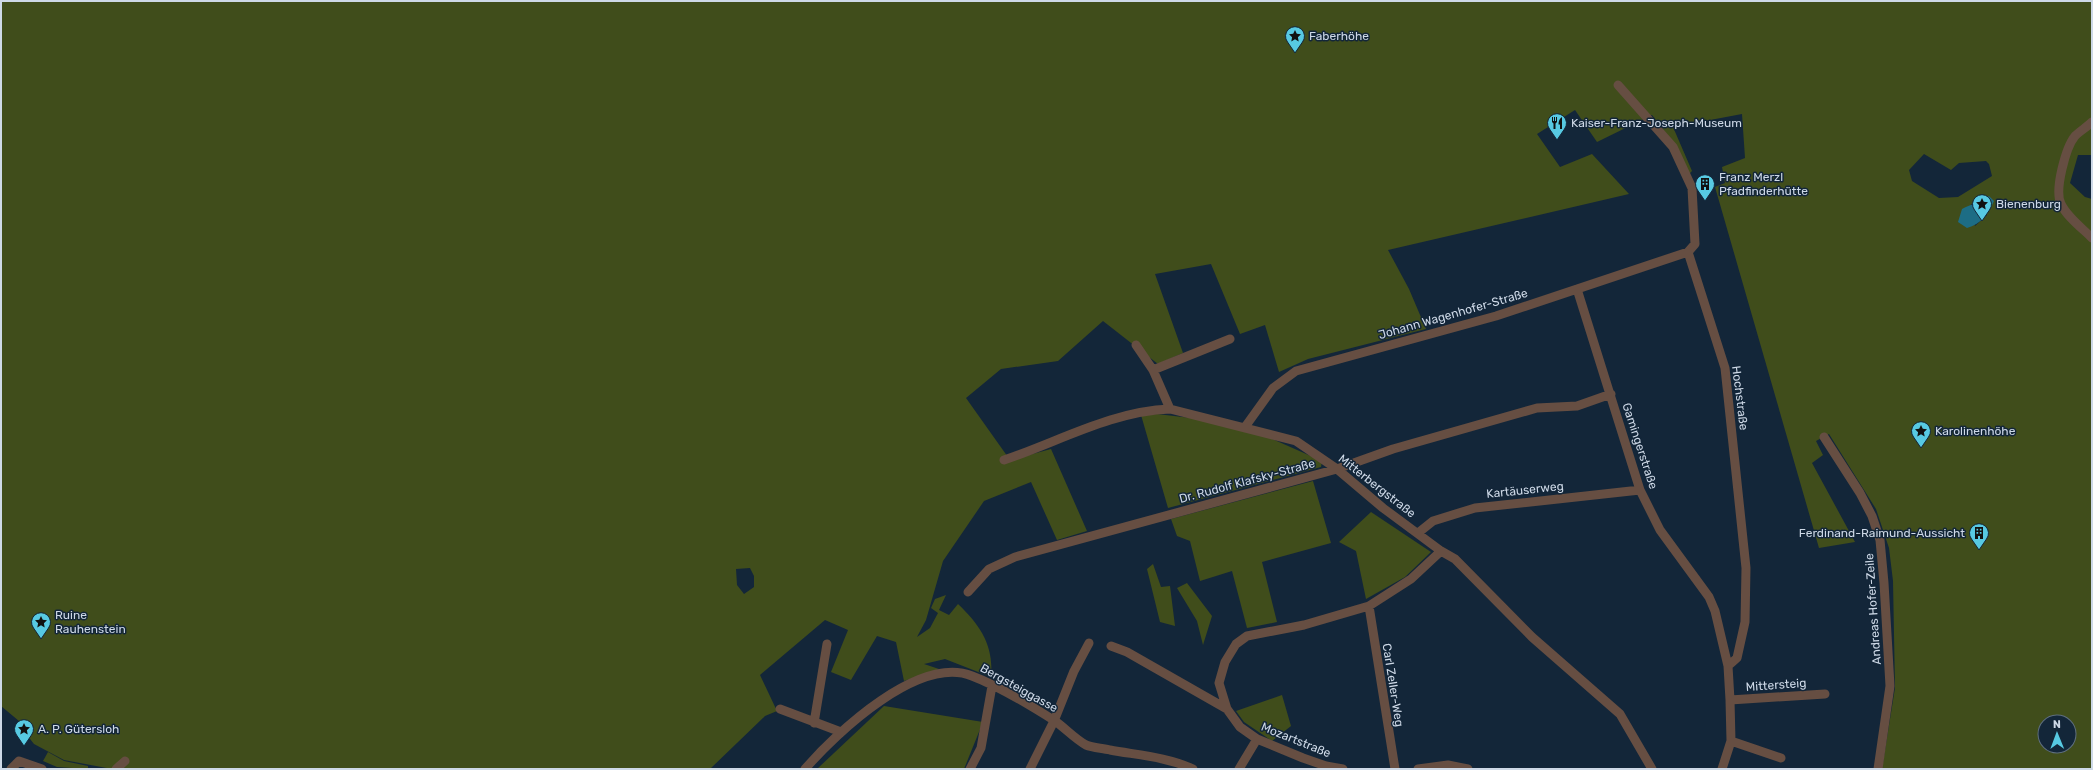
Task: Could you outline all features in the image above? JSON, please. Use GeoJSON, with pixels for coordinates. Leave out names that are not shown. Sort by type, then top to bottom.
{"type":"FeatureCollection","features":[{"type":"Feature","properties":{"kind":"street"},"geometry":{"type":"LineString","coordinates":[[1618,84],[1673,147],[1692,188],[1695,244],[1688,252]]}},
{"type":"Feature","properties":{"kind":"street"},"geometry":{"type":"LineString","coordinates":[[2092,122],[2075,137],[2066,154],[2060,176],[2060,203],[2092,238]]}},
{"type":"Feature","properties":{"kind":"street","name":"Johann Wagenhofer-Straße"},"geometry":{"type":"LineString","coordinates":[[1246,427],[1273,388],[1296,371],[1496,316],[1688,252]]}},
{"type":"Feature","properties":{"kind":"street","name":"Hochstraße"},"geometry":{"type":"LineString","coordinates":[[1688,252],[1725,368],[1746,568],[1745,622],[1737,658],[1728,666]]}},
{"type":"Feature","properties":{"kind":"street","name":"Gamingerstraße"},"geometry":{"type":"LineString","coordinates":[[1577,289],[1640,490],[1660,530],[1709,597],[1723,636],[1728,666]]}},
{"type":"Feature","properties":{"kind":"street"},"geometry":{"type":"LineString","coordinates":[[1153,370],[1230,339]]}},
{"type":"Feature","properties":{"kind":"street"},"geometry":{"type":"LineString","coordinates":[[1136,345],[1153,370],[1170,409]]}},
{"type":"Feature","properties":{"kind":"street","name":"Dr. Rudolf Klafsky-Straße"},"geometry":{"type":"LineString","coordinates":[[968,592],[989,569],[1015,557],[1337,469],[1393,449],[1536,408],[1577,406],[1611,394]]}},
{"type":"Feature","properties":{"kind":"street","name":"Mitterbergstraße"},"geometry":{"type":"LineString","coordinates":[[1004,460],[1122,416],[1148,410],[1170,409],[1246,427],[1296,441],[1337,469],[1384,508],[1441,551],[1455,559],[1532,637],[1620,714],[1652,769]]}},
{"type":"Feature","properties":{"kind":"street","name":"Andreas Hofer-Zeile"},"geometry":{"type":"LineString","coordinates":[[1824,437],[1863,499],[1872,516],[1880,540],[1890,686],[1878,769]]}},
{"type":"Feature","properties":{"kind":"street","name":"Kartäuserweg"},"geometry":{"type":"LineString","coordinates":[[1418,533],[1433,521],[1475,508],[1640,490]]}},
{"type":"Feature","properties":{"kind":"street"},"geometry":{"type":"LineString","coordinates":[[1227,709],[1219,683],[1225,662],[1236,644],[1247,636],[1304,625],[1368,606],[1411,579],[1441,551]]}},
{"type":"Feature","properties":{"kind":"street","name":"Carl Zeller-Weg"},"geometry":{"type":"LineString","coordinates":[[1368,606],[1394,769]]}},
{"type":"Feature","properties":{"kind":"street"},"geometry":{"type":"LineString","coordinates":[[1030,769],[1054,721],[1074,671],[1089,643]]}},
{"type":"Feature","properties":{"kind":"street"},"geometry":{"type":"LineString","coordinates":[[814,723],[827,644]]}},
{"type":"Feature","properties":{"kind":"street"},"geometry":{"type":"LineString","coordinates":[[1111,646],[1127,652],[1227,709]]}},
{"type":"Feature","properties":{"kind":"street"},"geometry":{"type":"LineString","coordinates":[[1722,769],[1732,741],[1728,666]]}},
{"type":"Feature","properties":{"kind":"street","name":"Bergsteiggasse"},"geometry":{"type":"LineString","coordinates":[[806,769],[841,732],[886,695],[925,677],[950,672],[971,675],[992,686],[1054,721],[1087,745],[1166,760],[1193,769]]}},
{"type":"Feature","properties":{"kind":"street"},"geometry":{"type":"LineString","coordinates":[[970,769],[981,748],[992,686]]}},
{"type":"Feature","properties":{"kind":"street","name":"Mittersteig"},"geometry":{"type":"LineString","coordinates":[[1730,700],[1824,694]]}},
{"type":"Feature","properties":{"kind":"street"},"geometry":{"type":"LineString","coordinates":[[780,709],[841,732]]}},
{"type":"Feature","properties":{"kind":"street","name":"Mozartstraße"},"geometry":{"type":"LineString","coordinates":[[1227,709],[1240,727],[1257,739],[1303,758],[1326,766],[1343,769]]}},
{"type":"Feature","properties":{"kind":"street"},"geometry":{"type":"LineString","coordinates":[[1239,769],[1257,739]]}},
{"type":"Feature","properties":{"kind":"street"},"geometry":{"type":"LineString","coordinates":[[1732,741],[1781,758]]}},
{"type":"Feature","properties":{"kind":"street"},"geometry":{"type":"LineString","coordinates":[[1162,769],[1166,760]]}},
{"type":"Feature","properties":{"kind":"street"},"geometry":{"type":"LineString","coordinates":[[11,769],[19,761],[42,769]]}},
{"type":"Feature","properties":{"kind":"street"},"geometry":{"type":"LineString","coordinates":[[116,769],[125,761]]}},
{"type":"Feature","properties":{"kind":"street"},"geometry":{"type":"LineString","coordinates":[[1418,769],[1448,765],[1468,769]]}},
{"type":"Feature","properties":{"kind":"green space"},"geometry":{"type":"Polygon","coordinates":[[[1,1],[2092,1],[2092,155],[2078,155],[2070,183],[2085,197],[2092,199],[2092,769],[1882,769],[1895,688],[1893,581],[1889,548],[1876,509],[1829,434],[1816,441],[1823,455],[1812,463],[1855,542],[1819,548],[1715,187],[1725,183],[1722,167],[1745,158],[1742,114],[1673,127],[1692,171],[1689,174],[1674,144],[1652,115],[1597,142],[1575,110],[1537,134],[1560,167],[1592,154],[1629,194],[1388,250],[1409,289],[1426,329],[1308,359],[1279,372],[1265,325],[1240,334],[1211,264],[1155,274],[1183,353],[1158,364],[1103,321],[1058,361],[1001,369],[966,398],[1010,460],[1051,449],[1087,531],[1057,540],[1031,482],[984,501],[943,561],[926,620],[917,637],[930,628],[938,613],[931,608],[935,599],[946,595],[939,610],[949,615],[958,604],[973,620],[984,636],[990,655],[991,677],[945,659],[924,664],[939,669],[904,681],[896,642],[877,636],[851,680],[831,672],[848,630],[825,620],[760,675],[777,711],[765,716],[710,769],[112,769],[64,760],[34,744],[23,730],[19,721],[1,706],[1,1]],[[1924,154],[1909,170],[1912,181],[1939,198],[1958,197],[1992,176],[1989,164],[1986,161],[1959,163],[1951,170],[1924,154]],[[1983,201],[1971,204],[1975,226],[1987,215],[1983,201]],[[750,568],[736,569],[737,585],[744,594],[754,587],[754,576],[750,568]]]}},
{"type":"Feature","properties":{"kind":"green space"},"geometry":{"type":"Polygon","coordinates":[[[1157,414],[1191,418],[1270,438],[1322,461],[1321,467],[1168,508],[1141,415],[1157,414]]]}},
{"type":"Feature","properties":{"kind":"green space"},"geometry":{"type":"Polygon","coordinates":[[[1313,481],[1331,543],[1262,562],[1277,622],[1247,628],[1232,571],[1200,581],[1190,541],[1177,536],[1171,519],[1313,481]]]}},
{"type":"Feature","properties":{"kind":"green space"},"geometry":{"type":"Polygon","coordinates":[[[1371,512],[1431,552],[1405,577],[1366,599],[1356,551],[1339,542],[1371,512]]]}},
{"type":"Feature","properties":{"kind":"green space"},"geometry":{"type":"Polygon","coordinates":[[[1153,564],[1161,587],[1170,586],[1175,626],[1160,622],[1147,569],[1153,564]]]}},
{"type":"Feature","properties":{"kind":"green space"},"geometry":{"type":"Polygon","coordinates":[[[1187,583],[1212,616],[1203,645],[1197,621],[1177,588],[1187,583]]]}},
{"type":"Feature","properties":{"kind":"green space"},"geometry":{"type":"Polygon","coordinates":[[[1282,695],[1291,726],[1272,741],[1244,722],[1236,711],[1282,695]]]}},
{"type":"Feature","properties":{"kind":"green space"},"geometry":{"type":"Polygon","coordinates":[[[884,706],[983,722],[964,769],[817,769],[884,706]]]}},
{"type":"Feature","properties":{"kind":"green space"},"geometry":{"type":"Polygon","coordinates":[[[48,752],[64,761],[88,766],[88,769],[57,767],[43,761],[48,752]]]}},
{"type":"Feature","properties":{"kind":"water"},"geometry":{"type":"Polygon","coordinates":[[[1989,196],[1994,201],[1987,214],[1980,221],[1967,228],[1958,222],[1962,209],[1989,196]]]}},
{"type":"Feature","properties":{"kind":"place","name":"Faberhöhe"},"geometry":{"type":"Point","coordinates":[1295,53]}},
{"type":"Feature","properties":{"kind":"place","name":"Kaiser-Franz-Joseph-Museum"},"geometry":{"type":"Point","coordinates":[1557,140]}},
{"type":"Feature","properties":{"kind":"place","name":"Franz Merzl Pfadfinderhütte"},"geometry":{"type":"Point","coordinates":[1705,201]}},
{"type":"Feature","properties":{"kind":"place","name":"Bienenburg"},"geometry":{"type":"Point","coordinates":[1982,221]}},
{"type":"Feature","properties":{"kind":"place","name":"Karolinenhöhe"},"geometry":{"type":"Point","coordinates":[1921,448]}},
{"type":"Feature","properties":{"kind":"place","name":"Ferdinand-Raimund-Aussicht"},"geometry":{"type":"Point","coordinates":[1979,550]}},
{"type":"Feature","properties":{"kind":"place","name":"Ruine Rauhenstein"},"geometry":{"type":"Point","coordinates":[41,639]}},
{"type":"Feature","properties":{"kind":"place","name":"A. P. Gütersloh"},"geometry":{"type":"Point","coordinates":[24,746]}}]}
